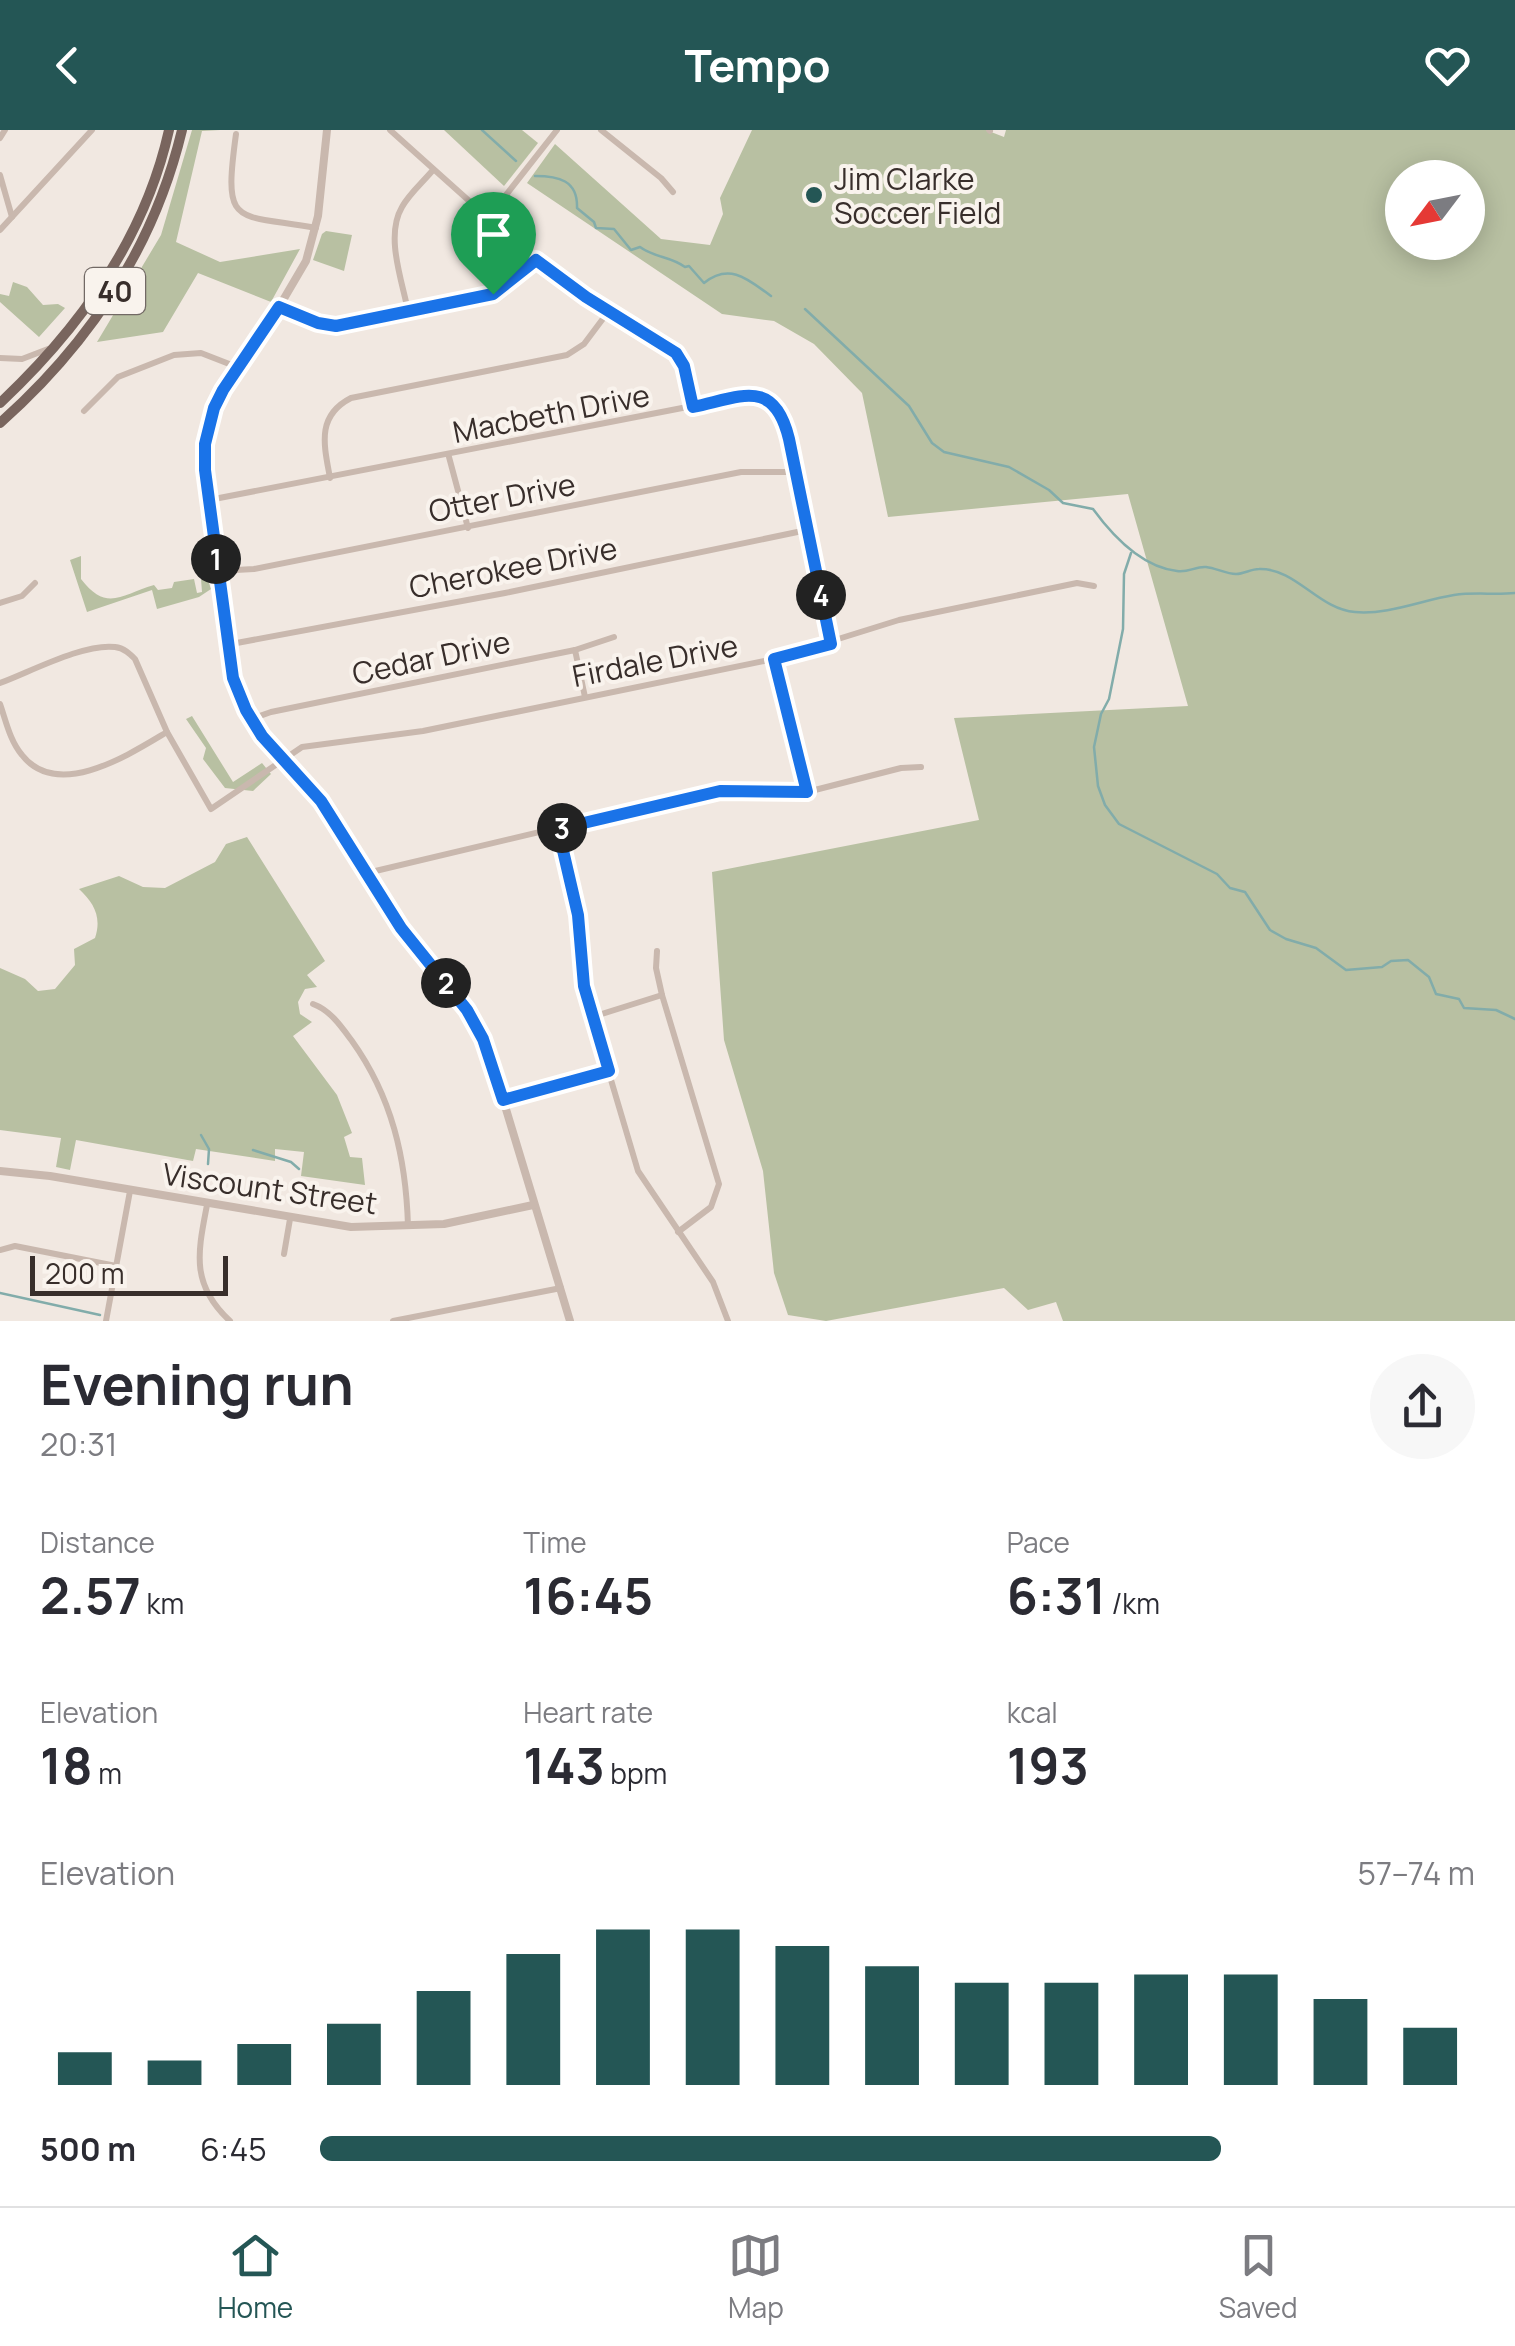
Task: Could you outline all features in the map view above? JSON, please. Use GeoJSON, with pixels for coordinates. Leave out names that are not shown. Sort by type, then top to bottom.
{"type":"FeatureCollection","features":[{"type":"Feature","properties":{"kind":"main road","name":"40"},"geometry":{"type":"LineString","coordinates":[[0,403],[68,332],[96,295],[130,236],[157,171],[168,130]]}},
{"type":"Feature","properties":{"kind":"main road","name":"40"},"geometry":{"type":"LineString","coordinates":[[0,423],[62,362],[115,291],[160,201],[182,130]]}},
{"type":"Feature","properties":{"kind":"street"},"geometry":{"type":"LineString","coordinates":[[0,138],[4,130]]}},
{"type":"Feature","properties":{"kind":"street"},"geometry":{"type":"LineString","coordinates":[[0,230],[92,130]]}},
{"type":"Feature","properties":{"kind":"street"},"geometry":{"type":"LineString","coordinates":[[327,130],[316,228],[306,260],[237,367],[214,408],[206,436],[204,462],[226,645],[237,691],[251,719],[282,760],[321,801],[401,928],[467,1010],[483,1039],[570,1321]]}},
{"type":"Feature","properties":{"kind":"street"},"geometry":{"type":"LineString","coordinates":[[390,130],[536,260],[608,312],[676,353],[684,366],[693,407]]}},
{"type":"Feature","properties":{"kind":"street"},"geometry":{"type":"LineString","coordinates":[[487,219],[557,130]]}},
{"type":"Feature","properties":{"kind":"street"},"geometry":{"type":"LineString","coordinates":[[601,130],[662,178],[673,192]]}},
{"type":"Feature","properties":{"kind":"street"},"geometry":{"type":"LineString","coordinates":[[236,134],[230,194],[236,210],[256,220],[316,228]]}},
{"type":"Feature","properties":{"kind":"street"},"geometry":{"type":"LineString","coordinates":[[408,311],[395,243],[396,222],[403,205],[433,170]]}},
{"type":"Feature","properties":{"kind":"street"},"geometry":{"type":"LineString","coordinates":[[0,175],[12,217]]}},
{"type":"Feature","properties":{"kind":"street"},"geometry":{"type":"LineString","coordinates":[[279,307],[331,326],[493,294],[536,260]]}},
{"type":"Feature","properties":{"kind":"street"},"geometry":{"type":"LineString","coordinates":[[330,478],[324,429],[326,420],[342,403],[351,398],[566,355],[584,344],[608,312]]}},
{"type":"Feature","properties":{"kind":"street"},"geometry":{"type":"LineString","coordinates":[[0,358],[33,356],[68,332]]}},
{"type":"Feature","properties":{"kind":"street"},"geometry":{"type":"LineString","coordinates":[[84,411],[118,377],[174,355],[200,353],[237,367]]}},
{"type":"Feature","properties":{"kind":"street","name":"Macbeth Drive"},"geometry":{"type":"LineString","coordinates":[[209,500],[749,395],[768,400],[782,413],[831,644]]}},
{"type":"Feature","properties":{"kind":"street"},"geometry":{"type":"LineString","coordinates":[[449,456],[468,528]]}},
{"type":"Feature","properties":{"kind":"street","name":"Otter Drive"},"geometry":{"type":"LineString","coordinates":[[218,571],[254,569],[742,472],[795,472]]}},
{"type":"Feature","properties":{"kind":"street","name":"Cherokee Drive"},"geometry":{"type":"LineString","coordinates":[[226,645],[505,593],[807,530]]}},
{"type":"Feature","properties":{"kind":"street"},"geometry":{"type":"LineString","coordinates":[[0,603],[22,596],[35,582]]}},
{"type":"Feature","properties":{"kind":"street","name":"Firdale Drive"},"geometry":{"type":"LineString","coordinates":[[167,732],[211,808],[294,750],[310,745],[423,731],[774,659],[899,620],[1078,582],[1094,586]]}},
{"type":"Feature","properties":{"kind":"street","name":"Cedar Drive"},"geometry":{"type":"LineString","coordinates":[[251,719],[575,650],[614,637]]}},
{"type":"Feature","properties":{"kind":"street"},"geometry":{"type":"LineString","coordinates":[[0,683],[92,649],[118,647],[136,660],[167,732],[106,763],[76,773],[48,774],[22,756],[0,704]]}},
{"type":"Feature","properties":{"kind":"street"},"geometry":{"type":"LineString","coordinates":[[575,650],[586,697]]}},
{"type":"Feature","properties":{"kind":"street"},"geometry":{"type":"LineString","coordinates":[[774,659],[807,792]]}},
{"type":"Feature","properties":{"kind":"street"},"geometry":{"type":"LineString","coordinates":[[366,873],[720,791],[807,792],[901,768],[920,767]]}},
{"type":"Feature","properties":{"kind":"street"},"geometry":{"type":"LineString","coordinates":[[558,829],[578,915],[584,986],[641,1178],[713,1282],[728,1321]]}},
{"type":"Feature","properties":{"kind":"street"},"geometry":{"type":"LineString","coordinates":[[658,951],[656,968],[662,995],[718,1184],[711,1207],[678,1232]]}},
{"type":"Feature","properties":{"kind":"street"},"geometry":{"type":"LineString","coordinates":[[592,1018],[662,995]]}},
{"type":"Feature","properties":{"kind":"street"},"geometry":{"type":"LineString","coordinates":[[313,1004],[325,1008],[355,1046],[388,1108],[405,1172],[408,1227]]}},
{"type":"Feature","properties":{"kind":"street"},"geometry":{"type":"LineString","coordinates":[[503,1100],[609,1071]]}},
{"type":"Feature","properties":{"kind":"street","name":"Viscount Street"},"geometry":{"type":"LineString","coordinates":[[0,1171],[351,1226],[408,1227],[465,1221],[533,1205]]}},
{"type":"Feature","properties":{"kind":"street"},"geometry":{"type":"LineString","coordinates":[[106,1321],[130,1191]]}},
{"type":"Feature","properties":{"kind":"street"},"geometry":{"type":"LineString","coordinates":[[207,1204],[198,1254],[200,1274],[210,1298],[230,1321]]}},
{"type":"Feature","properties":{"kind":"street"},"geometry":{"type":"LineString","coordinates":[[284,1254],[290,1219]]}},
{"type":"Feature","properties":{"kind":"street"},"geometry":{"type":"LineString","coordinates":[[0,1250],[15,1246],[116,1266]]}},
{"type":"Feature","properties":{"kind":"street"},"geometry":{"type":"LineString","coordinates":[[393,1321],[560,1288]]}},
{"type":"Feature","properties":{"kind":"green space"},"geometry":{"type":"Polygon","coordinates":[[[192,130],[220,130],[202,131],[176,242],[220,262],[300,249],[271,302],[198,273],[163,332],[97,342],[161,235],[192,130]]]}},
{"type":"Feature","properties":{"kind":"green space"},"geometry":{"type":"Polygon","coordinates":[[[444,130],[522,130],[538,143],[504,186],[444,130]]]}},
{"type":"Feature","properties":{"kind":"green space"},"geometry":{"type":"Polygon","coordinates":[[[752,130],[986,130],[1004,137],[1006,130],[1515,130],[1515,1321],[1063,1321],[1056,1302],[1028,1310],[1004,1288],[826,1321],[788,1315],[774,1273],[763,1171],[724,1040],[712,872],[979,820],[954,718],[1188,706],[1128,494],[888,517],[862,393],[814,344],[774,321],[722,314],[527,183],[555,144],[661,239],[710,245],[723,214],[720,198],[752,130]]]}},
{"type":"Feature","properties":{"kind":"green space"},"geometry":{"type":"Polygon","coordinates":[[[326,231],[352,235],[344,271],[313,260],[326,231]]]}},
{"type":"Feature","properties":{"kind":"green space"},"geometry":{"type":"Polygon","coordinates":[[[13,282],[27,287],[43,305],[58,304],[65,308],[39,337],[0,302],[0,294],[9,296],[13,282]]]}},
{"type":"Feature","properties":{"kind":"green space"},"geometry":{"type":"Polygon","coordinates":[[[81,556],[81,579],[99,596],[115,598],[154,585],[158,590],[172,588],[174,582],[194,579],[197,593],[202,592],[201,579],[208,580],[211,589],[199,597],[157,609],[152,590],[87,612],[70,560],[81,556]]]}},
{"type":"Feature","properties":{"kind":"green space"},"geometry":{"type":"Polygon","coordinates":[[[192,716],[233,782],[262,763],[271,774],[253,791],[225,788],[203,759],[206,748],[186,719],[192,716]]]}},
{"type":"Feature","properties":{"kind":"green space"},"geometry":{"type":"Polygon","coordinates":[[[247,837],[325,961],[307,975],[317,987],[305,989],[298,1002],[300,1014],[312,1022],[293,1036],[337,1095],[352,1133],[344,1137],[350,1157],[362,1158],[365,1185],[301,1176],[304,1152],[275,1149],[275,1161],[196,1149],[193,1161],[76,1140],[70,1170],[56,1167],[61,1138],[0,1130],[0,968],[25,979],[38,991],[55,989],[75,965],[74,949],[95,938],[97,930],[95,911],[79,889],[119,876],[143,887],[165,888],[215,862],[226,844],[247,837]]]}},
{"type":"Feature","properties":{"kind":"waterway"},"geometry":{"type":"LineString","coordinates":[[482,130],[516,161]]}},
{"type":"Feature","properties":{"kind":"waterway"},"geometry":{"type":"LineString","coordinates":[[535,176],[565,181],[574,191],[577,208],[596,228],[614,229],[631,250],[640,247],[689,266],[704,283],[722,274],[739,276],[771,296]]}},
{"type":"Feature","properties":{"kind":"waterway"},"geometry":{"type":"LineString","coordinates":[[805,309],[909,406],[932,443],[944,452],[1009,467],[1049,490],[1063,503],[1093,509],[1129,548],[1164,568],[1181,571],[1206,567],[1236,574],[1272,570],[1330,604],[1355,612],[1392,609],[1454,595],[1515,593]]}},
{"type":"Feature","properties":{"kind":"waterway"},"geometry":{"type":"LineString","coordinates":[[1131,553],[1124,574],[1123,629],[1109,699],[1101,714],[1094,747],[1098,786],[1105,805],[1119,824],[1217,874],[1230,888],[1245,892],[1270,930],[1316,948],[1346,970],[1408,960],[1429,977],[1436,994],[1459,999],[1464,1008],[1496,1010],[1515,1019]]}},
{"type":"Feature","properties":{"kind":"waterway"},"geometry":{"type":"LineString","coordinates":[[201,1135],[209,1149],[208,1164]]}},
{"type":"Feature","properties":{"kind":"waterway"},"geometry":{"type":"LineString","coordinates":[[253,1150],[291,1162],[299,1169]]}},
{"type":"Feature","properties":{"kind":"waterway"},"geometry":{"type":"LineString","coordinates":[[0,1293],[100,1315]]}},
{"type":"Feature","properties":{"kind":"place","name":"Jim Clarke Soccer Field"},"geometry":{"type":"Point","coordinates":[814,195]}},
{"type":"Feature","properties":{"kind":"route"},"geometry":{"type":"LineString","coordinates":[[536,260],[586,297],[676,353],[684,366],[693,407],[749,395],[760,396],[776,406],[782,413],[789,439],[831,644],[774,659],[807,792],[720,791],[558,829],[578,915],[584,986],[609,1071],[503,1100],[483,1039],[459,997],[401,928],[337,824],[271,747],[237,691],[220,596],[204,462],[214,408],[233,372],[279,307],[336,326],[493,294],[536,260]]}}]}
